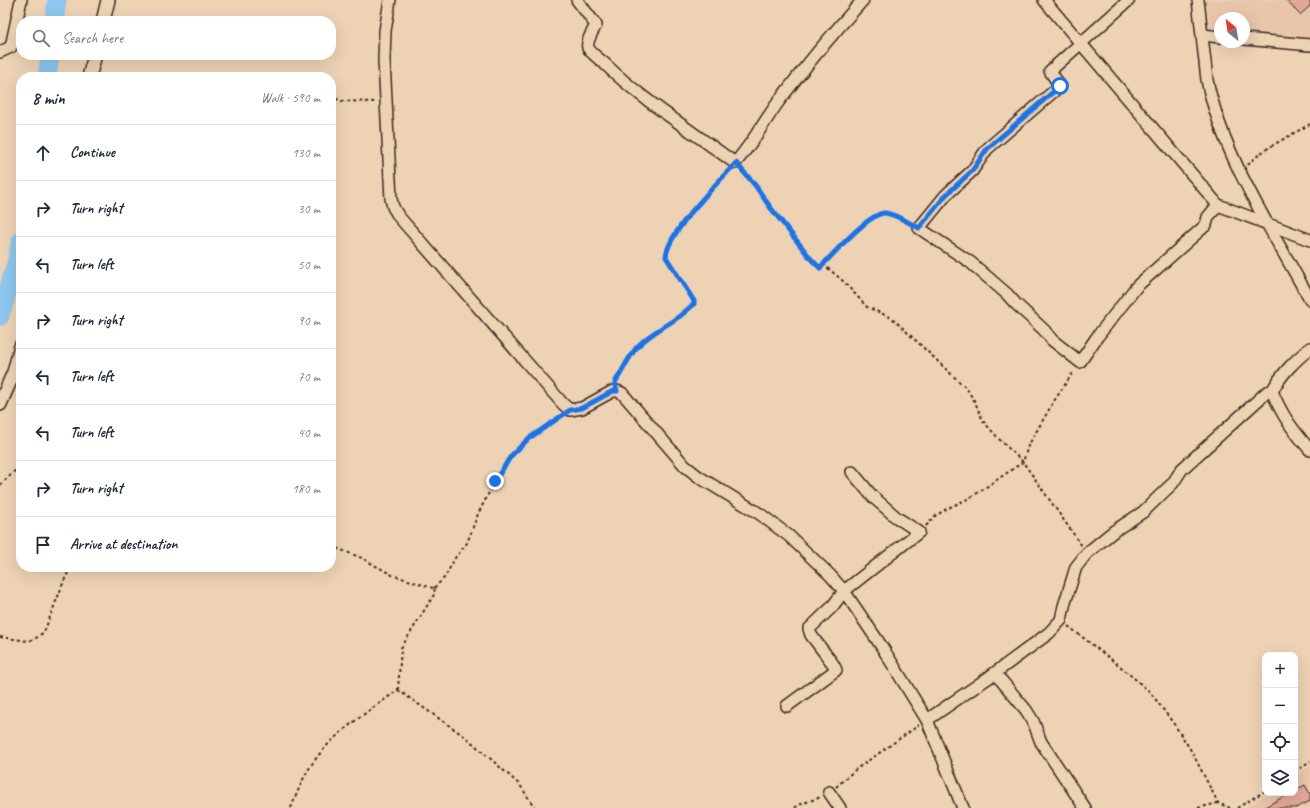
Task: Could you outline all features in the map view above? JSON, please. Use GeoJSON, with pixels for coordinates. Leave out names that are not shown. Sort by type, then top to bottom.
{"type":"FeatureCollection","features":[{"type":"Feature","properties":{"kind":"street"},"geometry":{"type":"LineString","coordinates":[[18,16],[21,0]]}},
{"type":"Feature","properties":{"kind":"street"},"geometry":{"type":"LineString","coordinates":[[104,16],[108,0]]}},
{"type":"Feature","properties":{"kind":"street"},"geometry":{"type":"LineString","coordinates":[[390,0],[385,31],[384,53],[391,199],[393,208],[404,223],[563,404],[570,410],[582,408],[613,391],[622,393],[685,466],[699,477],[760,514],[790,536],[830,575],[844,590],[882,647],[927,720],[963,808]]}},
{"type":"Feature","properties":{"kind":"street"},"geometry":{"type":"LineString","coordinates":[[577,0],[596,25],[588,43],[588,49],[644,98],[736,163],[747,150],[778,102],[819,49],[863,0]]}},
{"type":"Feature","properties":{"kind":"street"},"geometry":{"type":"LineString","coordinates":[[1044,0],[1218,205],[1310,240]]}},
{"type":"Feature","properties":{"kind":"street"},"geometry":{"type":"LineString","coordinates":[[1130,0],[1050,71],[1060,86],[987,149],[972,171],[946,195],[919,228],[970,262],[1007,294],[1044,330],[1052,340],[1080,362],[1097,337],[1137,286],[1206,225],[1208,217],[1218,205]]}},
{"type":"Feature","properties":{"kind":"street"},"geometry":{"type":"LineString","coordinates":[[1198,0],[1207,80],[1226,141],[1241,174],[1310,300]]}},
{"type":"Feature","properties":{"kind":"street"},"geometry":{"type":"LineString","coordinates":[[0,52],[11,47],[16,24]]}},
{"type":"Feature","properties":{"kind":"street"},"geometry":{"type":"LineString","coordinates":[[1203,35],[1214,36]]}},
{"type":"Feature","properties":{"kind":"street"},"geometry":{"type":"LineString","coordinates":[[1250,40],[1310,45]]}},
{"type":"Feature","properties":{"kind":"street"},"geometry":{"type":"LineString","coordinates":[[90,72],[93,60]]}},
{"type":"Feature","properties":{"kind":"street"},"geometry":{"type":"LineString","coordinates":[[927,720],[995,673],[1049,633],[1061,620],[1076,567],[1087,553],[1114,531],[1143,512],[1173,483],[1182,469],[1267,392],[1272,391],[1278,380],[1295,361],[1310,348]]}},
{"type":"Feature","properties":{"kind":"street"},"geometry":{"type":"LineString","coordinates":[[0,404],[16,365]]}},
{"type":"Feature","properties":{"kind":"street"},"geometry":{"type":"LineString","coordinates":[[1272,391],[1280,409],[1310,450]]}},
{"type":"Feature","properties":{"kind":"street"},"geometry":{"type":"LineString","coordinates":[[787,706],[836,670],[809,630],[832,607],[844,590],[919,532],[896,516],[872,496],[852,472]]}},
{"type":"Feature","properties":{"kind":"street"},"geometry":{"type":"LineString","coordinates":[[995,673],[1026,710],[1033,721],[1041,742],[1085,808]]}},
{"type":"Feature","properties":{"kind":"street"},"geometry":{"type":"LineString","coordinates":[[829,792],[840,808]]}},
{"type":"Feature","properties":{"kind":"path"},"geometry":{"type":"LineString","coordinates":[[336,98],[340,101],[386,102]]}},
{"type":"Feature","properties":{"kind":"path"},"geometry":{"type":"LineString","coordinates":[[1241,174],[1253,160],[1310,124]]}},
{"type":"Feature","properties":{"kind":"path"},"geometry":{"type":"LineString","coordinates":[[617,391],[615,382],[637,347],[648,336],[679,317],[694,304],[694,301],[666,257],[667,250],[674,236],[702,200],[736,163],[755,185],[770,207],[812,260],[820,268],[866,221],[876,215],[884,213],[898,217],[919,228]]}},
{"type":"Feature","properties":{"kind":"path"},"geometry":{"type":"LineString","coordinates":[[823,264],[843,281],[867,306],[892,318],[967,389],[975,402],[983,421],[1023,462],[1087,553]]}},
{"type":"Feature","properties":{"kind":"path"},"geometry":{"type":"LineString","coordinates":[[919,532],[935,516],[970,498],[1023,462],[1028,446],[1054,401],[1080,362]]}},
{"type":"Feature","properties":{"kind":"path"},"geometry":{"type":"LineString","coordinates":[[434,588],[445,577],[455,558],[467,544],[478,514],[495,481],[511,456],[528,439],[570,410]]}},
{"type":"Feature","properties":{"kind":"path"},"geometry":{"type":"LineString","coordinates":[[0,485],[16,470]]}},
{"type":"Feature","properties":{"kind":"path"},"geometry":{"type":"LineString","coordinates":[[336,548],[362,558],[392,575],[434,588]]}},
{"type":"Feature","properties":{"kind":"path"},"geometry":{"type":"LineString","coordinates":[[0,637],[28,640],[36,638],[44,632],[69,572]]}},
{"type":"Feature","properties":{"kind":"path"},"geometry":{"type":"LineString","coordinates":[[290,808],[313,763],[334,738],[398,690],[401,648],[435,593],[434,588]]}},
{"type":"Feature","properties":{"kind":"path"},"geometry":{"type":"LineString","coordinates":[[1061,620],[1150,692],[1174,724],[1192,752],[1218,803]]}},
{"type":"Feature","properties":{"kind":"path"},"geometry":{"type":"LineString","coordinates":[[398,690],[467,738],[520,785],[535,808]]}},
{"type":"Feature","properties":{"kind":"path"},"geometry":{"type":"LineString","coordinates":[[795,808],[829,792],[855,770],[927,720]]}},
{"type":"Feature","properties":{"kind":"path"},"geometry":{"type":"LineString","coordinates":[[1298,770],[1310,761]]}},
{"type":"Feature","properties":{"kind":"path"},"geometry":{"type":"LineString","coordinates":[[1237,808],[1262,793]]}},
{"type":"Feature","properties":{"kind":"path"},"geometry":{"type":"LineString","coordinates":[[1198,808],[1218,803],[1230,808]]}},
{"type":"Feature","properties":{"kind":"shaded area"},"geometry":{"type":"Polygon","coordinates":[[[1205,0],[1310,0],[1310,38],[1250,33],[1250,12],[1214,12],[1214,30],[1209,30],[1205,0]]]}},
{"type":"Feature","properties":{"kind":"shaded area"},"geometry":{"type":"Polygon","coordinates":[[[1310,766],[1310,808],[1245,808],[1264,796],[1298,796],[1298,774],[1310,766]]]}},
{"type":"Feature","properties":{"kind":"building"},"geometry":{"type":"Polygon","coordinates":[[[1286,0],[1310,0],[1310,6],[1300,15],[1286,0]]]}},
{"type":"Feature","properties":{"kind":"building"},"geometry":{"type":"Polygon","coordinates":[[[1305,785],[1310,794],[1310,801],[1296,808],[1263,808],[1285,796],[1298,796],[1298,788],[1305,785]]]}},
{"type":"Feature","properties":{"kind":"waterway"},"geometry":{"type":"LineString","coordinates":[[55,16],[57,0]]}},
{"type":"Feature","properties":{"kind":"waterway"},"geometry":{"type":"LineString","coordinates":[[48,72],[49,60]]}},
{"type":"Feature","properties":{"kind":"waterway"},"geometry":{"type":"LineString","coordinates":[[0,316],[16,264]]}},
{"type":"Feature","properties":{"kind":"route"},"geometry":{"type":"LineString","coordinates":[[495,481],[511,456],[528,439],[570,410],[582,408],[613,391],[617,391],[615,382],[637,347],[648,336],[679,317],[694,304],[694,301],[666,257],[667,250],[674,236],[702,200],[736,163],[755,185],[770,207],[812,260],[820,268],[866,221],[876,215],[884,213],[898,217],[919,228],[946,195],[972,171],[987,149],[1060,86]]}}]}
